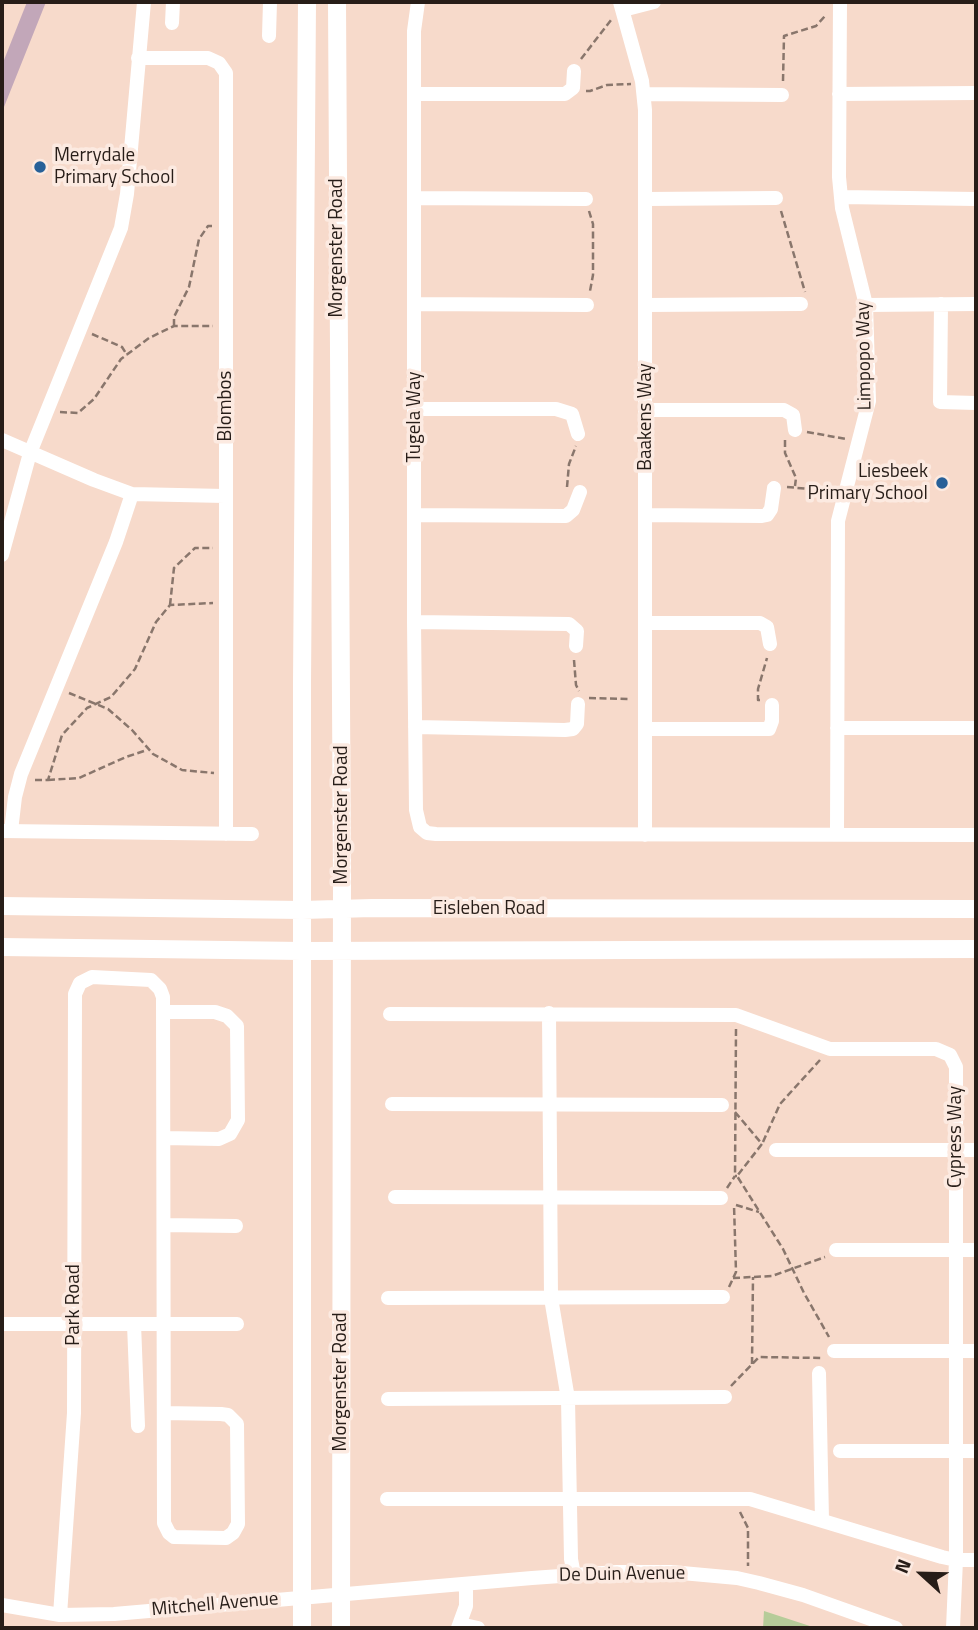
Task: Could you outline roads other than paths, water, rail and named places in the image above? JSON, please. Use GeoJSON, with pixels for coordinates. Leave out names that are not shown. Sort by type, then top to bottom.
{"type":"FeatureCollection","features":[{"type":"Feature","properties":{"kind":"main road","name":"Morgenster Road"},"geometry":{"type":"LineString","coordinates":[[302,1628],[302,910],[307,2]]}},
{"type":"Feature","properties":{"kind":"main road","name":"Morgenster Road"},"geometry":{"type":"LineString","coordinates":[[337,2],[342,910],[341,1628]]}},
{"type":"Feature","properties":{"kind":"main road","name":"Eisleben Road"},"geometry":{"type":"LineString","coordinates":[[2,906],[302,910],[976,909]]}},
{"type":"Feature","properties":{"kind":"main road"},"geometry":{"type":"LineString","coordinates":[[2,947],[302,951],[976,950]]}},
{"type":"Feature","properties":{"kind":"street"},"geometry":{"type":"LineString","coordinates":[[2,555],[30,453],[117,239],[124,214],[144,2]]}},
{"type":"Feature","properties":{"kind":"street"},"geometry":{"type":"LineString","coordinates":[[172,23],[173,2]]}},
{"type":"Feature","properties":{"kind":"street"},"geometry":{"type":"LineString","coordinates":[[269,36],[270,2]]}},
{"type":"Feature","properties":{"kind":"street","name":"Tugela Way"},"geometry":{"type":"LineString","coordinates":[[418,2],[414,20],[414,622],[417,820],[424,831],[436,834],[645,835]]}},
{"type":"Feature","properties":{"kind":"street"},"geometry":{"type":"LineString","coordinates":[[622,9],[654,2]]}},
{"type":"Feature","properties":{"kind":"street","name":"Limpopo Way"},"geometry":{"type":"LineString","coordinates":[[837,835],[838,521],[843,493],[869,401],[866,305],[841,197],[840,8]]}},
{"type":"Feature","properties":{"kind":"street","name":"Baakens Way"},"geometry":{"type":"LineString","coordinates":[[622,9],[643,88],[646,199],[645,835]]}},
{"type":"Feature","properties":{"kind":"street","name":"Blombos"},"geometry":{"type":"LineString","coordinates":[[138,58],[208,58],[224,68],[227,225],[226,834]]}},
{"type":"Feature","properties":{"kind":"street"},"geometry":{"type":"LineString","coordinates":[[414,94],[565,94],[573,88],[574,71]]}},
{"type":"Feature","properties":{"kind":"street"},"geometry":{"type":"LineString","coordinates":[[643,88],[782,95]]}},
{"type":"Feature","properties":{"kind":"street"},"geometry":{"type":"LineString","coordinates":[[839,94],[976,93]]}},
{"type":"Feature","properties":{"kind":"street"},"geometry":{"type":"LineString","coordinates":[[841,197],[976,199]]}},
{"type":"Feature","properties":{"kind":"street"},"geometry":{"type":"LineString","coordinates":[[415,198],[586,199]]}},
{"type":"Feature","properties":{"kind":"street"},"geometry":{"type":"LineString","coordinates":[[646,199],[776,198]]}},
{"type":"Feature","properties":{"kind":"street"},"geometry":{"type":"LineString","coordinates":[[415,304],[587,305]]}},
{"type":"Feature","properties":{"kind":"street"},"geometry":{"type":"LineString","coordinates":[[646,305],[801,304]]}},
{"type":"Feature","properties":{"kind":"street"},"geometry":{"type":"LineString","coordinates":[[941,304],[940,402],[976,403]]}},
{"type":"Feature","properties":{"kind":"street"},"geometry":{"type":"LineString","coordinates":[[866,305],[976,304]]}},
{"type":"Feature","properties":{"kind":"street"},"geometry":{"type":"LineString","coordinates":[[415,409],[556,409],[572,414],[578,434]]}},
{"type":"Feature","properties":{"kind":"street"},"geometry":{"type":"LineString","coordinates":[[645,410],[784,410],[793,415],[795,430]]}},
{"type":"Feature","properties":{"kind":"street"},"geometry":{"type":"LineString","coordinates":[[2,440],[132,494],[225,496]]}},
{"type":"Feature","properties":{"kind":"street"},"geometry":{"type":"LineString","coordinates":[[646,515],[762,516],[771,509],[774,488]]}},
{"type":"Feature","properties":{"kind":"street"},"geometry":{"type":"LineString","coordinates":[[415,515],[566,516],[573,510],[580,492]]}},
{"type":"Feature","properties":{"kind":"street"},"geometry":{"type":"LineString","coordinates":[[132,494],[111,553],[19,780],[7,831],[252,834]]}},
{"type":"Feature","properties":{"kind":"street"},"geometry":{"type":"LineString","coordinates":[[414,622],[569,624],[577,631],[576,646]]}},
{"type":"Feature","properties":{"kind":"street"},"geometry":{"type":"LineString","coordinates":[[646,623],[760,624],[769,631],[770,644]]}},
{"type":"Feature","properties":{"kind":"street"},"geometry":{"type":"LineString","coordinates":[[415,727],[573,729],[577,724],[578,704]]}},
{"type":"Feature","properties":{"kind":"street"},"geometry":{"type":"LineString","coordinates":[[646,729],[769,729],[772,705]]}},
{"type":"Feature","properties":{"kind":"street"},"geometry":{"type":"LineString","coordinates":[[837,728],[976,729]]}},
{"type":"Feature","properties":{"kind":"street"},"geometry":{"type":"LineString","coordinates":[[645,835],[976,835]]}},
{"type":"Feature","properties":{"kind":"street","name":"Park Road"},"geometry":{"type":"LineString","coordinates":[[60,1615],[74,1413],[75,994],[80,983],[92,977],[144,979],[157,984],[163,997],[164,1012]]}},
{"type":"Feature","properties":{"kind":"street"},"geometry":{"type":"LineString","coordinates":[[164,1138],[225,1137],[236,1126],[237,1026],[227,1016],[215,1013],[164,1012],[164,1138],[164,1225],[164,1324],[164,1413],[164,1523],[169,1533],[180,1539],[226,1538],[238,1524],[237,1424],[228,1415],[164,1413]]}},
{"type":"Feature","properties":{"kind":"street"},"geometry":{"type":"LineString","coordinates":[[549,1013],[551,1298],[568,1399],[571,1559],[574,1575]]}},
{"type":"Feature","properties":{"kind":"street","name":"Cypress Way"},"geometry":{"type":"LineString","coordinates":[[390,1014],[736,1015],[830,1049],[936,1049],[950,1055],[956,1067],[956,1560],[953,1628]]}},
{"type":"Feature","properties":{"kind":"street"},"geometry":{"type":"LineString","coordinates":[[392,1104],[722,1105]]}},
{"type":"Feature","properties":{"kind":"street"},"geometry":{"type":"LineString","coordinates":[[773,1148],[976,1150]]}},
{"type":"Feature","properties":{"kind":"street"},"geometry":{"type":"LineString","coordinates":[[395,1197],[721,1198]]}},
{"type":"Feature","properties":{"kind":"street"},"geometry":{"type":"LineString","coordinates":[[164,1225],[236,1226]]}},
{"type":"Feature","properties":{"kind":"street"},"geometry":{"type":"LineString","coordinates":[[832,1253],[976,1250]]}},
{"type":"Feature","properties":{"kind":"street"},"geometry":{"type":"LineString","coordinates":[[388,1298],[723,1297]]}},
{"type":"Feature","properties":{"kind":"street"},"geometry":{"type":"LineString","coordinates":[[2,1324],[237,1324]]}},
{"type":"Feature","properties":{"kind":"street"},"geometry":{"type":"LineString","coordinates":[[134,1324],[138,1426]]}},
{"type":"Feature","properties":{"kind":"street"},"geometry":{"type":"LineString","coordinates":[[831,1354],[976,1351]]}},
{"type":"Feature","properties":{"kind":"street"},"geometry":{"type":"LineString","coordinates":[[819,1373],[822,1520]]}},
{"type":"Feature","properties":{"kind":"street"},"geometry":{"type":"LineString","coordinates":[[388,1399],[725,1397]]}},
{"type":"Feature","properties":{"kind":"street"},"geometry":{"type":"LineString","coordinates":[[839,1451],[976,1451]]}},
{"type":"Feature","properties":{"kind":"street"},"geometry":{"type":"LineString","coordinates":[[387,1499],[750,1499],[956,1560],[976,1560]]}},
{"type":"Feature","properties":{"kind":"street","name":"De Duin Avenue"},"geometry":{"type":"LineString","coordinates":[[340,1595],[574,1575],[671,1572],[737,1578],[803,1595],[895,1628]]}},
{"type":"Feature","properties":{"kind":"street"},"geometry":{"type":"LineString","coordinates":[[466,1584],[466,1606],[459,1626],[478,1628]]}},
{"type":"Feature","properties":{"kind":"street","name":"Mitchell Avenue"},"geometry":{"type":"LineString","coordinates":[[2,1605],[60,1615],[114,1614],[340,1595]]}},
{"type":"Feature","properties":{"kind":"place","name":"Merrydale Primary School"},"geometry":{"type":"Point","coordinates":[40,167]}},
{"type":"Feature","properties":{"kind":"place","name":"Liesbeek Primary School"},"geometry":{"type":"Point","coordinates":[942,483]}}]}
